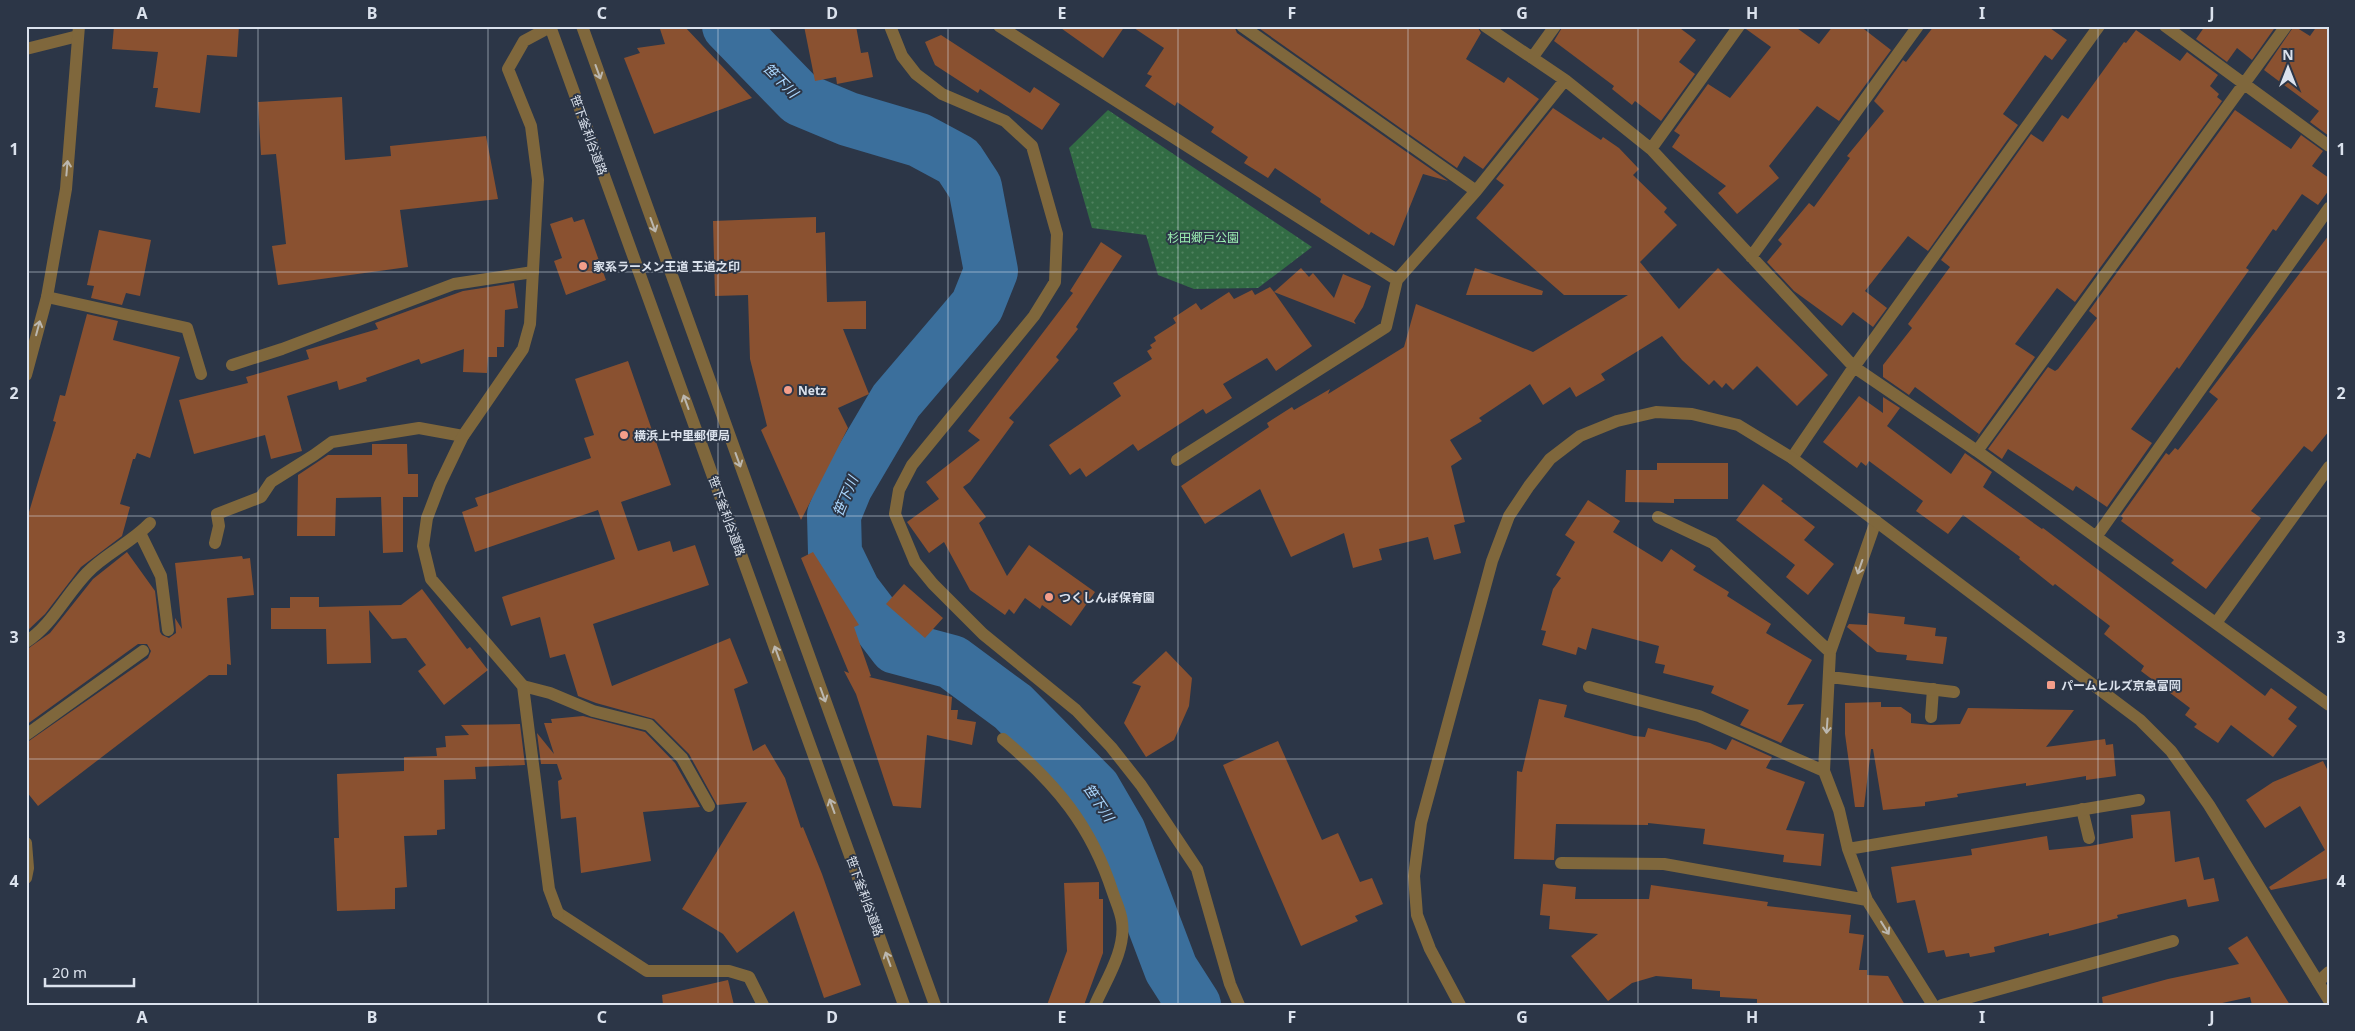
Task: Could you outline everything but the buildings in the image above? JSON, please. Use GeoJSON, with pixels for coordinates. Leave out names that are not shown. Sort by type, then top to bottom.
{"type":"FeatureCollection","features":[{"type":"Feature","properties":{"kind":"street"},"geometry":{"type":"LineString","coordinates":[[582,26],[935,1005]]}},
{"type":"Feature","properties":{"kind":"street"},"geometry":{"type":"LineString","coordinates":[[890,26],[902,56],[916,74],[942,94],[1004,121],[1032,146],[1057,234],[1055,282],[1034,316],[912,465],[899,490],[896,514],[915,562],[933,584],[983,634],[1076,710],[1111,747],[1141,785],[1197,869],[1230,984],[1239,1005]]}},
{"type":"Feature","properties":{"kind":"street"},"geometry":{"type":"LineString","coordinates":[[999,26],[1397,280]]}},
{"type":"Feature","properties":{"kind":"street"},"geometry":{"type":"LineString","coordinates":[[1242,26],[1476,191]]}},
{"type":"Feature","properties":{"kind":"street"},"geometry":{"type":"LineString","coordinates":[[1485,26],[1565,80],[1651,149],[1854,367],[1978,452],[2329,705]]}},
{"type":"Feature","properties":{"kind":"street"},"geometry":{"type":"LineString","coordinates":[[1532,58],[1555,26]]}},
{"type":"Feature","properties":{"kind":"street"},"geometry":{"type":"LineString","coordinates":[[1651,149],[1739,26]]}},
{"type":"Feature","properties":{"kind":"street"},"geometry":{"type":"LineString","coordinates":[[1751,257],[1918,26]]}},
{"type":"Feature","properties":{"kind":"street"},"geometry":{"type":"LineString","coordinates":[[1792,458],[1854,367],[2099,26]]}},
{"type":"Feature","properties":{"kind":"street"},"geometry":{"type":"LineString","coordinates":[[2165,26],[2329,146]]}},
{"type":"Feature","properties":{"kind":"street"},"geometry":{"type":"LineString","coordinates":[[1978,452],[2246,84],[2286,26]]}},
{"type":"Feature","properties":{"kind":"street"},"geometry":{"type":"LineString","coordinates":[[551,27],[524,41],[508,69],[531,126],[537,171],[530,324],[523,349],[462,436],[427,518],[423,546],[431,579],[523,686],[548,889],[558,914],[647,971],[729,971],[749,977],[763,1005]]}},
{"type":"Feature","properties":{"kind":"street","name":"笹下釜利谷道路"},"geometry":{"type":"LineString","coordinates":[[551,27],[904,1005]]}},
{"type":"Feature","properties":{"kind":"street"},"geometry":{"type":"LineString","coordinates":[[26,49],[79,31],[66,189],[46,297],[26,375]]}},
{"type":"Feature","properties":{"kind":"street"},"geometry":{"type":"LineString","coordinates":[[1177,460],[1386,327],[1397,280],[1476,191],[1565,80]]}},
{"type":"Feature","properties":{"kind":"street"},"geometry":{"type":"LineString","coordinates":[[2096,537],[2329,208]]}},
{"type":"Feature","properties":{"kind":"street"},"geometry":{"type":"LineString","coordinates":[[232,365],[282,349],[454,284],[533,272]]}},
{"type":"Feature","properties":{"kind":"street"},"geometry":{"type":"LineString","coordinates":[[46,297],[187,328],[201,374]]}},
{"type":"Feature","properties":{"kind":"street"},"geometry":{"type":"LineString","coordinates":[[1460,1005],[1430,950],[1417,915],[1414,876],[1420,823],[1492,561],[1509,516],[1550,459],[1580,436],[1617,421],[1656,412],[1692,414],[1738,425],[1792,458],[2140,720],[2171,751],[2209,805],[2329,1000]]}},
{"type":"Feature","properties":{"kind":"street"},"geometry":{"type":"LineString","coordinates":[[214,543],[219,526],[217,514],[261,497],[271,482],[332,442],[418,428],[462,436]]}},
{"type":"Feature","properties":{"kind":"street"},"geometry":{"type":"LineString","coordinates":[[2216,623],[2329,467]]}},
{"type":"Feature","properties":{"kind":"street"},"geometry":{"type":"LineString","coordinates":[[1658,517],[1713,543],[1830,652]]}},
{"type":"Feature","properties":{"kind":"street"},"geometry":{"type":"LineString","coordinates":[[1876,521],[1830,652],[1824,772],[1839,810],[1848,849],[1867,900],[1933,1005]]}},
{"type":"Feature","properties":{"kind":"street"},"geometry":{"type":"LineString","coordinates":[[26,642],[38,634],[87,573],[150,524]]}},
{"type":"Feature","properties":{"kind":"street"},"geometry":{"type":"LineString","coordinates":[[140,533],[161,576],[168,630]]}},
{"type":"Feature","properties":{"kind":"street"},"geometry":{"type":"LineString","coordinates":[[26,735],[143,651]]}},
{"type":"Feature","properties":{"kind":"street"},"geometry":{"type":"LineString","coordinates":[[1830,677],[1954,692]]}},
{"type":"Feature","properties":{"kind":"street"},"geometry":{"type":"LineString","coordinates":[[523,686],[550,693],[593,711],[649,725],[682,758],[709,806]]}},
{"type":"Feature","properties":{"kind":"street"},"geometry":{"type":"LineString","coordinates":[[1589,687],[1699,716],[1824,772]]}},
{"type":"Feature","properties":{"kind":"street"},"geometry":{"type":"LineString","coordinates":[[1931,717],[1933,689]]}},
{"type":"Feature","properties":{"kind":"street"},"geometry":{"type":"LineString","coordinates":[[1002,740],[1036,768],[1074,812],[1104,864],[1122,922],[1120,950],[1095,1005]]}},
{"type":"Feature","properties":{"kind":"street"},"geometry":{"type":"LineString","coordinates":[[1848,849],[2139,800]]}},
{"type":"Feature","properties":{"kind":"street"},"geometry":{"type":"LineString","coordinates":[[2082,809],[2089,838]]}},
{"type":"Feature","properties":{"kind":"street"},"geometry":{"type":"LineString","coordinates":[[26,842],[28,868],[26,878]]}},
{"type":"Feature","properties":{"kind":"street"},"geometry":{"type":"LineString","coordinates":[[1561,863],[1664,864],[1867,900]]}},
{"type":"Feature","properties":{"kind":"street"},"geometry":{"type":"LineString","coordinates":[[1942,1005],[2172,941]]}},
{"type":"Feature","properties":{"kind":"street"},"geometry":{"type":"LineString","coordinates":[[2318,982],[2329,972]]}},
{"type":"Feature","properties":{"kind":"green space","name":"杉田郷戸公園"},"geometry":{"type":"Polygon","coordinates":[[[1108,110],[1312,247],[1258,288],[1194,289],[1158,275],[1146,235],[1092,228],[1069,148],[1108,110]]]}},
{"type":"Feature","properties":{"kind":"waterway","name":"笹下川"},"geometry":{"type":"LineString","coordinates":[[729,26],[800,99],[848,119],[919,140],[958,161],[975,187],[991,271],[977,306],[896,401],[846,486],[834,515],[835,553],[854,592],[896,647],[952,662],[1013,707],[1094,789],[1119,832],[1171,969],[1194,1005]]}},
{"type":"Feature","properties":{"kind":"place","name":"家系ラーメン王道 王道之印"},"geometry":{"type":"Point","coordinates":[583,266]}},
{"type":"Feature","properties":{"kind":"place","name":"Netz"},"geometry":{"type":"Point","coordinates":[788,390]}},
{"type":"Feature","properties":{"kind":"place","name":"横浜上中里郵便局"},"geometry":{"type":"Point","coordinates":[624,435]}},
{"type":"Feature","properties":{"kind":"place","name":"つくしんぼ保育園"},"geometry":{"type":"Point","coordinates":[1049,597]}},
{"type":"Feature","properties":{"kind":"place","name":"パームヒルズ京急富岡"},"geometry":{"type":"Point","coordinates":[2051,685]}}]}
